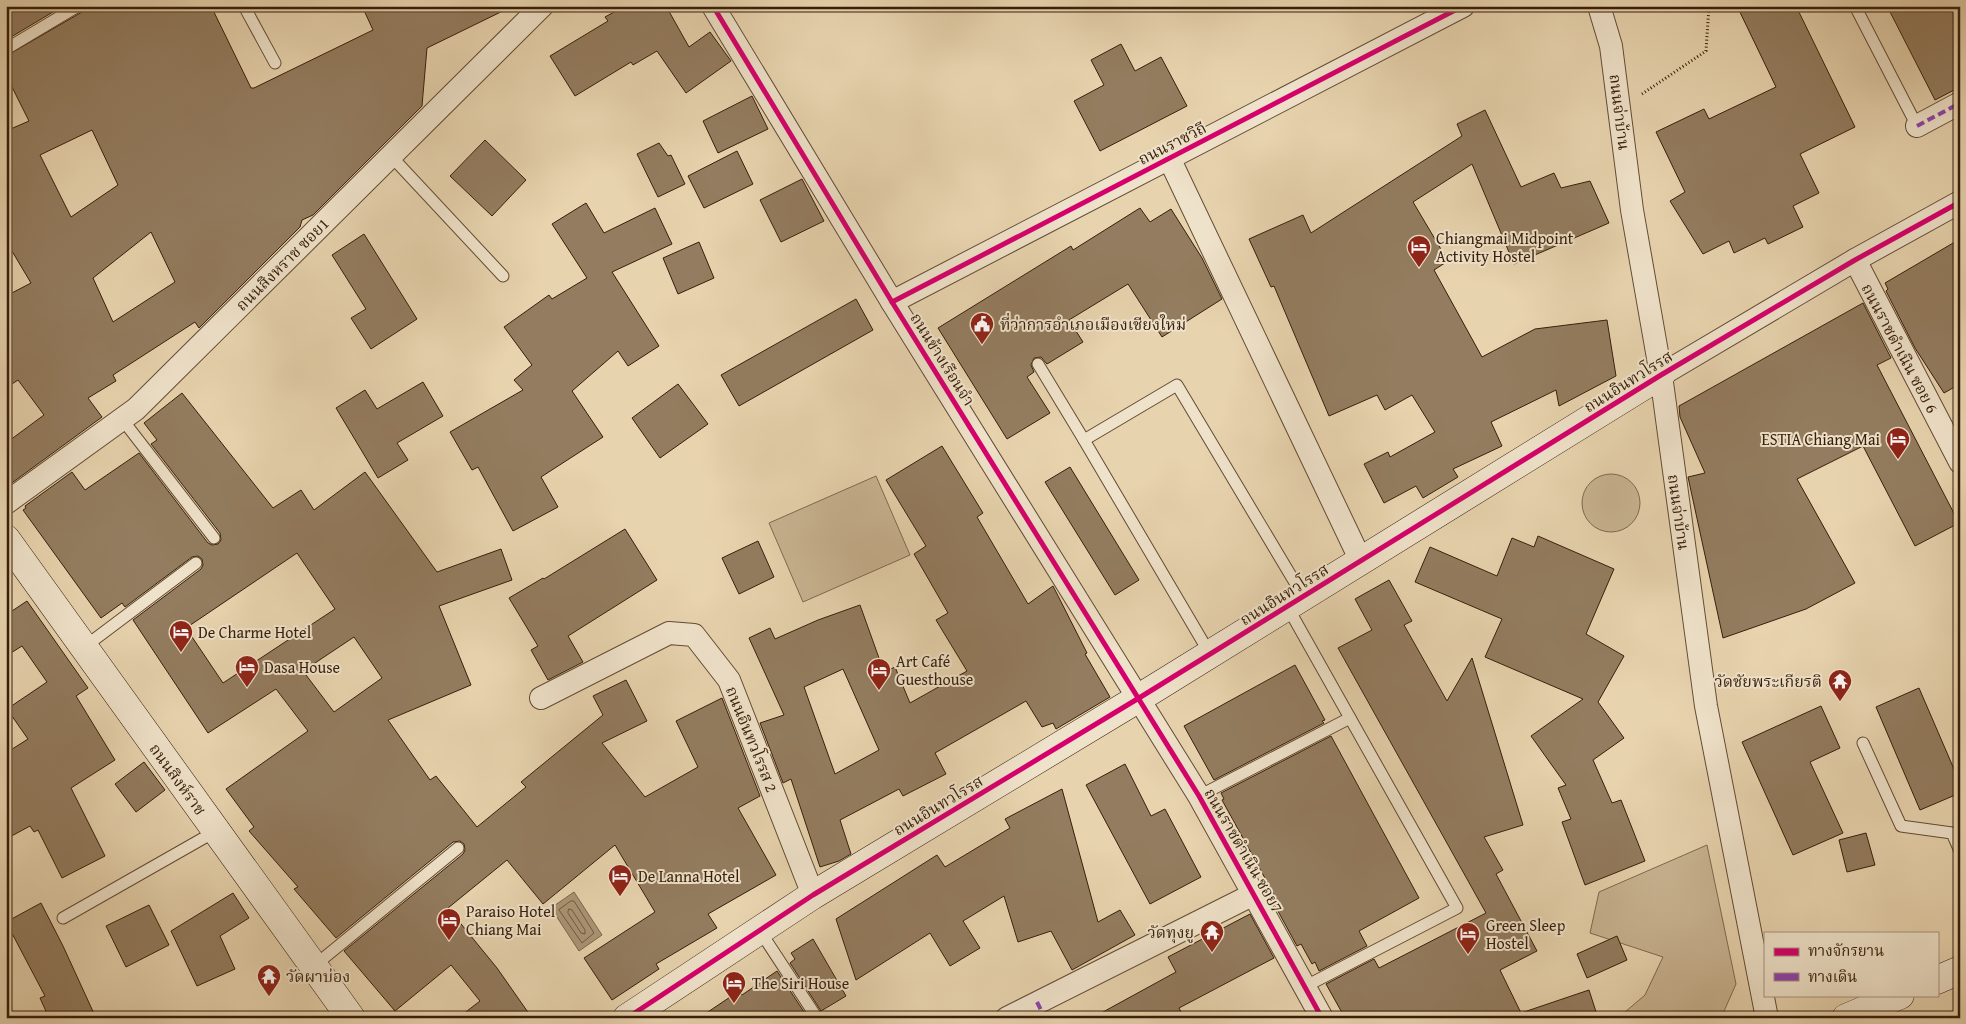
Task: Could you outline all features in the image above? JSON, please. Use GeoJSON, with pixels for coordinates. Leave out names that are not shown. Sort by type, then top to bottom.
{"type":"FeatureCollection","features":[{"type":"Feature","properties":{"kind":"street","name":"ถนนสิงหราช ซอย1"},"geometry":{"type":"LineString","coordinates":[[6,503],[136,409],[542,6]]}},
{"type":"Feature","properties":{"kind":"street","name":"ถนนข้างเรือนจำ"},"geometry":{"type":"LineString","coordinates":[[712,6],[892,302],[1139,698]]}},
{"type":"Feature","properties":{"kind":"street","name":"ถนนราชวิถี"},"geometry":{"type":"LineString","coordinates":[[892,302],[1463,6]]}},
{"type":"Feature","properties":{"kind":"street","name":"ถนนจ่าบ้าน"},"geometry":{"type":"LineString","coordinates":[[1599,6],[1612,46],[1632,210],[1661,375],[1706,706],[1767,1018]]}},
{"type":"Feature","properties":{"kind":"street"},"geometry":{"type":"LineString","coordinates":[[1917,126],[1960,104]]}},
{"type":"Feature","properties":{"kind":"street"},"geometry":{"type":"LineString","coordinates":[[1169,158],[1361,561]]}},
{"type":"Feature","properties":{"kind":"street","name":"ถนนอินทวโรรส"},"geometry":{"type":"LineString","coordinates":[[627,1018],[814,896],[1139,698],[1661,375],[1855,260],[1960,202]]}},
{"type":"Feature","properties":{"kind":"street","name":"ถนนราชดำเนิน ซอย 6"},"geometry":{"type":"LineString","coordinates":[[1855,260],[1960,462]]}},
{"type":"Feature","properties":{"kind":"street","name":"ถนนสิงห์ราช"},"geometry":{"type":"LineString","coordinates":[[6,539],[351,1018]]}},
{"type":"Feature","properties":{"kind":"street","name":"ถนนอินทวโรรส 2"},"geometry":{"type":"LineString","coordinates":[[541,698],[668,633],[694,635],[729,680],[814,896]]}},
{"type":"Feature","properties":{"kind":"street","name":"ถนนราชดำเนิน ซอย7"},"geometry":{"type":"LineString","coordinates":[[1139,698],[1199,796],[1306,986],[1322,1018]]}},
{"type":"Feature","properties":{"kind":"street"},"geometry":{"type":"LineString","coordinates":[[1007,1018],[1254,894]]}},
{"type":"Feature","properties":{"kind":"street"},"geometry":{"type":"LineString","coordinates":[[1938,980],[1960,970]]}},
{"type":"Feature","properties":{"kind":"street"},"geometry":{"type":"LineString","coordinates":[[1846,1018],[1898,996]]}},
{"type":"Feature","properties":{"kind":"lane"},"geometry":{"type":"LineString","coordinates":[[6,49],[78,6]]}},
{"type":"Feature","properties":{"kind":"lane"},"geometry":{"type":"LineString","coordinates":[[244,6],[275,63]]}},
{"type":"Feature","properties":{"kind":"lane"},"geometry":{"type":"LineString","coordinates":[[1854,6],[1917,126]]}},
{"type":"Feature","properties":{"kind":"lane"},"geometry":{"type":"LineString","coordinates":[[391,156],[503,276]]}},
{"type":"Feature","properties":{"kind":"lane"},"geometry":{"type":"LineString","coordinates":[[1038,364],[1210,654]]}},
{"type":"Feature","properties":{"kind":"lane"},"geometry":{"type":"LineString","coordinates":[[1084,440],[1177,385],[1295,601],[1350,718],[1457,908],[1306,986]]}},
{"type":"Feature","properties":{"kind":"lane"},"geometry":{"type":"LineString","coordinates":[[122,419],[214,538]]}},
{"type":"Feature","properties":{"kind":"lane"},"geometry":{"type":"LineString","coordinates":[[83,648],[196,562]]}},
{"type":"Feature","properties":{"kind":"lane"},"geometry":{"type":"LineString","coordinates":[[1199,796],[1350,718]]}},
{"type":"Feature","properties":{"kind":"lane"},"geometry":{"type":"LineString","coordinates":[[1863,743],[1900,826],[1952,833],[1960,851]]}},
{"type":"Feature","properties":{"kind":"lane"},"geometry":{"type":"LineString","coordinates":[[62,918],[216,831]]}},
{"type":"Feature","properties":{"kind":"lane"},"geometry":{"type":"LineString","coordinates":[[314,966],[458,848]]}},
{"type":"Feature","properties":{"kind":"lane"},"geometry":{"type":"LineString","coordinates":[[760,931],[817,1018]]}},
{"type":"Feature","properties":{"kind":"path"},"geometry":{"type":"LineString","coordinates":[[1619,107],[1636,98],[1706,51],[1709,6]]}},
{"type":"Feature","properties":{"kind":"shaded area"},"geometry":{"type":"Polygon","coordinates":[[[1611,474],[1627,479],[1635,487],[1640,503],[1635,519],[1627,527],[1611,532],[1595,527],[1587,519],[1582,503],[1587,487],[1595,479],[1611,474]]]}},
{"type":"Feature","properties":{"kind":"shaded area"},"geometry":{"type":"Polygon","coordinates":[[[876,476],[910,555],[803,602],[769,523],[876,476]]]}},
{"type":"Feature","properties":{"kind":"shaded area"},"geometry":{"type":"Polygon","coordinates":[[[1707,845],[1736,984],[1721,1018],[1618,1018],[1645,995],[1663,957],[1590,933],[1599,892],[1707,845]]]}},
{"type":"Feature","properties":{"kind":"water"},"geometry":{"type":"Polygon","coordinates":[[[574,892],[602,935],[579,951],[551,908],[574,892]]]}},
{"type":"Feature","properties":{"kind":"building"},"geometry":{"type":"Polygon","coordinates":[[[6,6],[63,6],[6,40],[6,6]]]}},
{"type":"Feature","properties":{"kind":"building"},"geometry":{"type":"Polygon","coordinates":[[[85,6],[211,6],[251,88],[254,88],[373,30],[362,6],[513,6],[427,48],[422,106],[313,215],[302,220],[300,227],[199,328],[195,322],[113,375],[116,381],[88,398],[102,417],[9,485],[6,481],[6,443],[44,415],[18,380],[6,388],[6,296],[31,283],[6,241],[6,131],[29,121],[6,75],[6,56],[82,12],[85,6]],[[92,130],[40,155],[71,217],[118,185],[92,130]],[[151,232],[93,278],[113,322],[175,282],[151,232]]]}},
{"type":"Feature","properties":{"kind":"building"},"geometry":{"type":"Polygon","coordinates":[[[625,6],[666,6],[689,47],[710,32],[731,61],[686,93],[657,51],[633,65],[631,62],[575,96],[550,56],[608,21],[605,17],[625,6]]]}},
{"type":"Feature","properties":{"kind":"building"},"geometry":{"type":"Polygon","coordinates":[[[1737,6],[1796,6],[1855,127],[1800,154],[1819,193],[1793,206],[1803,227],[1768,244],[1765,238],[1734,253],[1729,241],[1703,254],[1670,201],[1685,192],[1656,132],[1704,109],[1709,119],[1776,87],[1737,6]]]}},
{"type":"Feature","properties":{"kind":"building"},"geometry":{"type":"Polygon","coordinates":[[[1887,6],[1960,6],[1960,87],[1935,100],[1887,6]]]}},
{"type":"Feature","properties":{"kind":"building"},"geometry":{"type":"Polygon","coordinates":[[[1121,44],[1135,71],[1161,57],[1187,106],[1100,151],[1074,101],[1104,85],[1091,60],[1121,44]]]}},
{"type":"Feature","properties":{"kind":"building"},"geometry":{"type":"Polygon","coordinates":[[[752,96],[768,129],[718,153],[703,121],[752,96]]]}},
{"type":"Feature","properties":{"kind":"building"},"geometry":{"type":"Polygon","coordinates":[[[1485,110],[1521,187],[1554,173],[1561,188],[1590,181],[1609,223],[1514,264],[1472,164],[1413,202],[1448,261],[1434,270],[1482,357],[1535,329],[1607,320],[1616,376],[1559,406],[1556,390],[1491,422],[1502,446],[1453,469],[1458,477],[1423,498],[1416,486],[1384,503],[1364,464],[1388,452],[1390,457],[1435,432],[1412,395],[1385,410],[1377,395],[1329,416],[1274,286],[1271,287],[1249,239],[1303,215],[1311,233],[1462,136],[1457,124],[1485,110]]]}},
{"type":"Feature","properties":{"kind":"building"},"geometry":{"type":"Polygon","coordinates":[[[485,140],[526,180],[492,216],[450,176],[485,140]]]}},
{"type":"Feature","properties":{"kind":"building"},"geometry":{"type":"Polygon","coordinates":[[[659,143],[668,156],[671,155],[685,184],[658,197],[637,154],[659,143]]]}},
{"type":"Feature","properties":{"kind":"building"},"geometry":{"type":"Polygon","coordinates":[[[737,151],[753,184],[704,208],[688,176],[737,151]]]}},
{"type":"Feature","properties":{"kind":"building"},"geometry":{"type":"Polygon","coordinates":[[[802,179],[824,221],[781,242],[760,200],[802,179]]]}},
{"type":"Feature","properties":{"kind":"building"},"geometry":{"type":"Polygon","coordinates":[[[586,203],[604,233],[655,208],[672,244],[612,272],[659,346],[628,366],[618,351],[572,391],[603,437],[541,477],[558,507],[513,531],[478,467],[472,470],[450,432],[523,390],[514,380],[532,365],[504,327],[549,295],[552,299],[587,278],[552,224],[586,203]]]}},
{"type":"Feature","properties":{"kind":"building"},"geometry":{"type":"Polygon","coordinates":[[[1140,208],[1150,222],[1171,209],[1202,258],[1222,299],[1162,337],[1128,284],[1069,320],[1083,342],[1047,364],[1041,357],[1034,358],[1031,365],[1034,372],[1027,377],[1050,413],[1007,439],[938,328],[1071,246],[1073,250],[1140,208]]]}},
{"type":"Feature","properties":{"kind":"building"},"geometry":{"type":"Polygon","coordinates":[[[364,234],[417,319],[371,349],[351,318],[366,309],[332,255],[364,234]]]}},
{"type":"Feature","properties":{"kind":"building"},"geometry":{"type":"Polygon","coordinates":[[[1960,239],[1960,384],[1944,393],[1915,348],[1886,291],[1888,289],[1885,283],[1960,239]]]}},
{"type":"Feature","properties":{"kind":"building"},"geometry":{"type":"Polygon","coordinates":[[[699,242],[714,278],[678,294],[663,258],[699,242]]]}},
{"type":"Feature","properties":{"kind":"building"},"geometry":{"type":"Polygon","coordinates":[[[856,299],[873,330],[739,406],[721,375],[856,299]]]}},
{"type":"Feature","properties":{"kind":"building"},"geometry":{"type":"Polygon","coordinates":[[[1863,303],[1891,358],[1877,365],[1959,523],[1915,546],[1863,446],[1797,479],[1855,583],[1806,609],[1723,638],[1688,477],[1705,473],[1680,417],[1679,406],[1863,303]]]}},
{"type":"Feature","properties":{"kind":"building"},"geometry":{"type":"Polygon","coordinates":[[[423,382],[443,416],[397,443],[408,460],[378,478],[336,408],[365,390],[377,409],[423,382]]]}},
{"type":"Feature","properties":{"kind":"building"},"geometry":{"type":"Polygon","coordinates":[[[678,384],[708,424],[660,458],[632,418],[678,384]]]}},
{"type":"Feature","properties":{"kind":"building"},"geometry":{"type":"Polygon","coordinates":[[[182,393],[273,508],[301,490],[314,510],[365,472],[437,572],[501,549],[512,580],[439,606],[471,685],[388,720],[430,780],[436,776],[477,827],[526,787],[521,782],[603,715],[593,696],[626,680],[647,721],[602,743],[645,797],[698,767],[676,721],[722,698],[760,796],[738,808],[776,875],[708,914],[717,928],[656,964],[659,969],[612,1000],[584,958],[655,912],[615,845],[543,904],[507,860],[448,908],[497,968],[532,1018],[458,1018],[480,1001],[451,965],[395,1011],[344,951],[463,854],[465,850],[464,844],[460,841],[453,842],[336,938],[294,889],[298,887],[249,831],[254,827],[226,789],[308,731],[276,689],[208,733],[133,620],[201,569],[203,565],[202,559],[198,556],[192,557],[125,607],[122,603],[101,618],[23,510],[26,508],[25,506],[72,472],[85,490],[139,453],[208,543],[212,545],[218,544],[221,540],[220,533],[151,444],[157,440],[144,423],[182,393]],[[297,553],[186,628],[223,683],[335,609],[297,553]],[[354,637],[303,671],[334,712],[382,678],[354,637]]]}},
{"type":"Feature","properties":{"kind":"building"},"geometry":{"type":"Polygon","coordinates":[[[942,446],[983,513],[977,517],[1028,604],[1053,586],[1087,653],[1085,654],[1110,697],[1056,729],[1053,723],[1042,727],[1026,701],[935,753],[946,774],[903,796],[899,789],[840,820],[851,854],[839,861],[820,867],[791,779],[783,783],[760,723],[784,715],[749,638],[770,628],[775,639],[818,620],[860,605],[884,672],[895,667],[910,703],[967,671],[936,620],[948,613],[914,554],[926,546],[886,480],[942,446]],[[843,669],[804,687],[835,774],[879,750],[843,669]]]}},
{"type":"Feature","properties":{"kind":"building"},"geometry":{"type":"Polygon","coordinates":[[[1070,467],[1139,580],[1115,595],[1045,482],[1070,467]]]}},
{"type":"Feature","properties":{"kind":"building"},"geometry":{"type":"Polygon","coordinates":[[[625,529],[657,580],[568,636],[583,662],[548,680],[531,650],[538,646],[509,598],[544,579],[625,529]]]}},
{"type":"Feature","properties":{"kind":"building"},"geometry":{"type":"Polygon","coordinates":[[[1538,536],[1614,569],[1586,634],[1624,656],[1598,702],[1624,738],[1593,760],[1612,803],[1621,800],[1645,861],[1585,885],[1562,822],[1571,819],[1558,788],[1566,785],[1531,736],[1583,699],[1485,657],[1502,619],[1415,582],[1430,547],[1497,576],[1512,538],[1534,547],[1538,536]]]}},
{"type":"Feature","properties":{"kind":"building"},"geometry":{"type":"Polygon","coordinates":[[[758,541],[774,577],[739,594],[722,558],[758,541]]]}},
{"type":"Feature","properties":{"kind":"building"},"geometry":{"type":"Polygon","coordinates":[[[1389,580],[1412,621],[1404,625],[1447,701],[1472,658],[1523,825],[1484,837],[1503,870],[1496,874],[1537,951],[1500,970],[1521,1013],[1589,990],[1598,1018],[1345,1018],[1326,984],[1374,959],[1379,968],[1486,913],[1338,648],[1372,630],[1355,599],[1389,580]]]}},
{"type":"Feature","properties":{"kind":"building"},"geometry":{"type":"Polygon","coordinates":[[[27,601],[88,688],[76,696],[115,760],[71,788],[105,856],[62,878],[38,830],[34,832],[30,826],[6,839],[6,753],[28,739],[7,709],[47,682],[22,646],[6,656],[6,615],[27,601]]]}},
{"type":"Feature","properties":{"kind":"building"},"geometry":{"type":"Polygon","coordinates":[[[1295,665],[1325,720],[1322,721],[1324,723],[1214,780],[1184,726],[1295,665]]]}},
{"type":"Feature","properties":{"kind":"building"},"geometry":{"type":"Polygon","coordinates":[[[1919,688],[1960,783],[1960,793],[1920,810],[1876,707],[1919,688]]]}},
{"type":"Feature","properties":{"kind":"building"},"geometry":{"type":"Polygon","coordinates":[[[1821,706],[1840,748],[1810,762],[1843,833],[1793,855],[1742,742],[1821,706]]]}},
{"type":"Feature","properties":{"kind":"building"},"geometry":{"type":"Polygon","coordinates":[[[1331,736],[1419,898],[1359,931],[1367,946],[1319,971],[1315,962],[1312,964],[1301,944],[1297,946],[1273,902],[1277,900],[1222,800],[1224,799],[1221,793],[1331,736]]]}},
{"type":"Feature","properties":{"kind":"building"},"geometry":{"type":"Polygon","coordinates":[[[144,762],[165,790],[136,812],[115,784],[144,762]]]}},
{"type":"Feature","properties":{"kind":"building"},"geometry":{"type":"Polygon","coordinates":[[[1125,764],[1151,816],[1165,809],[1201,877],[1150,904],[1086,785],[1125,764]]]}},
{"type":"Feature","properties":{"kind":"building"},"geometry":{"type":"Polygon","coordinates":[[[1062,789],[1098,922],[1120,910],[1135,935],[1072,970],[1051,931],[1018,942],[1004,896],[963,921],[980,948],[950,966],[930,933],[856,980],[836,919],[937,855],[945,867],[1010,828],[1005,819],[1062,789]]]}},
{"type":"Feature","properties":{"kind":"building"},"geometry":{"type":"Polygon","coordinates":[[[1866,833],[1875,865],[1847,872],[1839,840],[1866,833]]]}},
{"type":"Feature","properties":{"kind":"building"},"geometry":{"type":"Polygon","coordinates":[[[233,893],[249,918],[220,936],[235,969],[197,986],[171,931],[233,893]]]}},
{"type":"Feature","properties":{"kind":"building"},"geometry":{"type":"Polygon","coordinates":[[[41,903],[96,1018],[49,1018],[40,998],[45,996],[6,922],[41,903]]]}},
{"type":"Feature","properties":{"kind":"building"},"geometry":{"type":"Polygon","coordinates":[[[149,905],[169,945],[126,967],[106,926],[149,905]]]}},
{"type":"Feature","properties":{"kind":"building"},"geometry":{"type":"Polygon","coordinates":[[[1250,914],[1274,958],[1179,1008],[1184,1018],[1092,1018],[1176,972],[1168,957],[1250,914]]]}},
{"type":"Feature","properties":{"kind":"building"},"geometry":{"type":"Polygon","coordinates":[[[1617,936],[1627,960],[1587,978],[1577,954],[1617,936]]]}},
{"type":"Feature","properties":{"kind":"building"},"geometry":{"type":"Polygon","coordinates":[[[813,939],[846,996],[821,1011],[790,963],[795,959],[791,953],[813,939]]]}},
{"type":"Feature","properties":{"kind":"building"},"geometry":{"type":"Polygon","coordinates":[[[777,971],[808,1018],[699,1018],[739,991],[742,995],[777,971]]]}},
{"type":"Feature","properties":{"kind":"marked path"},"geometry":{"type":"LineString","coordinates":[[1917,126],[1960,103]]}},
{"type":"Feature","properties":{"kind":"marked path"},"geometry":{"type":"LineString","coordinates":[[1037,1002],[1045,1018]]}},
{"type":"Feature","properties":{"kind":"cycle path"},"geometry":{"type":"LineString","coordinates":[[713,6],[892,302],[1199,796],[1322,1018]]}},
{"type":"Feature","properties":{"kind":"cycle path"},"geometry":{"type":"LineString","coordinates":[[892,302],[1463,6]]}},
{"type":"Feature","properties":{"kind":"cycle path"},"geometry":{"type":"LineString","coordinates":[[627,1018],[813,895],[1139,698],[1661,375],[1855,260],[1960,202]]}},
{"type":"Feature","properties":{"kind":"place","name":"Chiangmai Midpoint Activity Hostel"},"geometry":{"type":"Point","coordinates":[1419,268]}},
{"type":"Feature","properties":{"kind":"place","name":"ที่ว่าการอำเภอเมืองเชียงใหม่"},"geometry":{"type":"Point","coordinates":[982,345]}},
{"type":"Feature","properties":{"kind":"place","name":"ESTIA Chiang Mai"},"geometry":{"type":"Point","coordinates":[1898,460]}},
{"type":"Feature","properties":{"kind":"place","name":"De Charme Hotel"},"geometry":{"type":"Point","coordinates":[181,653]}},
{"type":"Feature","properties":{"kind":"place","name":"Dasa House"},"geometry":{"type":"Point","coordinates":[247,688]}},
{"type":"Feature","properties":{"kind":"place","name":"Art Café Guesthouse"},"geometry":{"type":"Point","coordinates":[879,691]}},
{"type":"Feature","properties":{"kind":"place","name":"วัดชัยพระเกียรติ"},"geometry":{"type":"Point","coordinates":[1840,702]}},
{"type":"Feature","properties":{"kind":"place","name":"De Lanna Hotel"},"geometry":{"type":"Point","coordinates":[620,897]}},
{"type":"Feature","properties":{"kind":"place","name":"Paraiso Hotel Chiang Mai"},"geometry":{"type":"Point","coordinates":[449,941]}},
{"type":"Feature","properties":{"kind":"place","name":"วัดทุงยู"},"geometry":{"type":"Point","coordinates":[1212,953]}},
{"type":"Feature","properties":{"kind":"place","name":"Green Sleep Hostel"},"geometry":{"type":"Point","coordinates":[1468,955]}},
{"type":"Feature","properties":{"kind":"place","name":"วัดผาบ่อง"},"geometry":{"type":"Point","coordinates":[269,997]}},
{"type":"Feature","properties":{"kind":"place","name":"The Siri House"},"geometry":{"type":"Point","coordinates":[734,1004]}}]}
